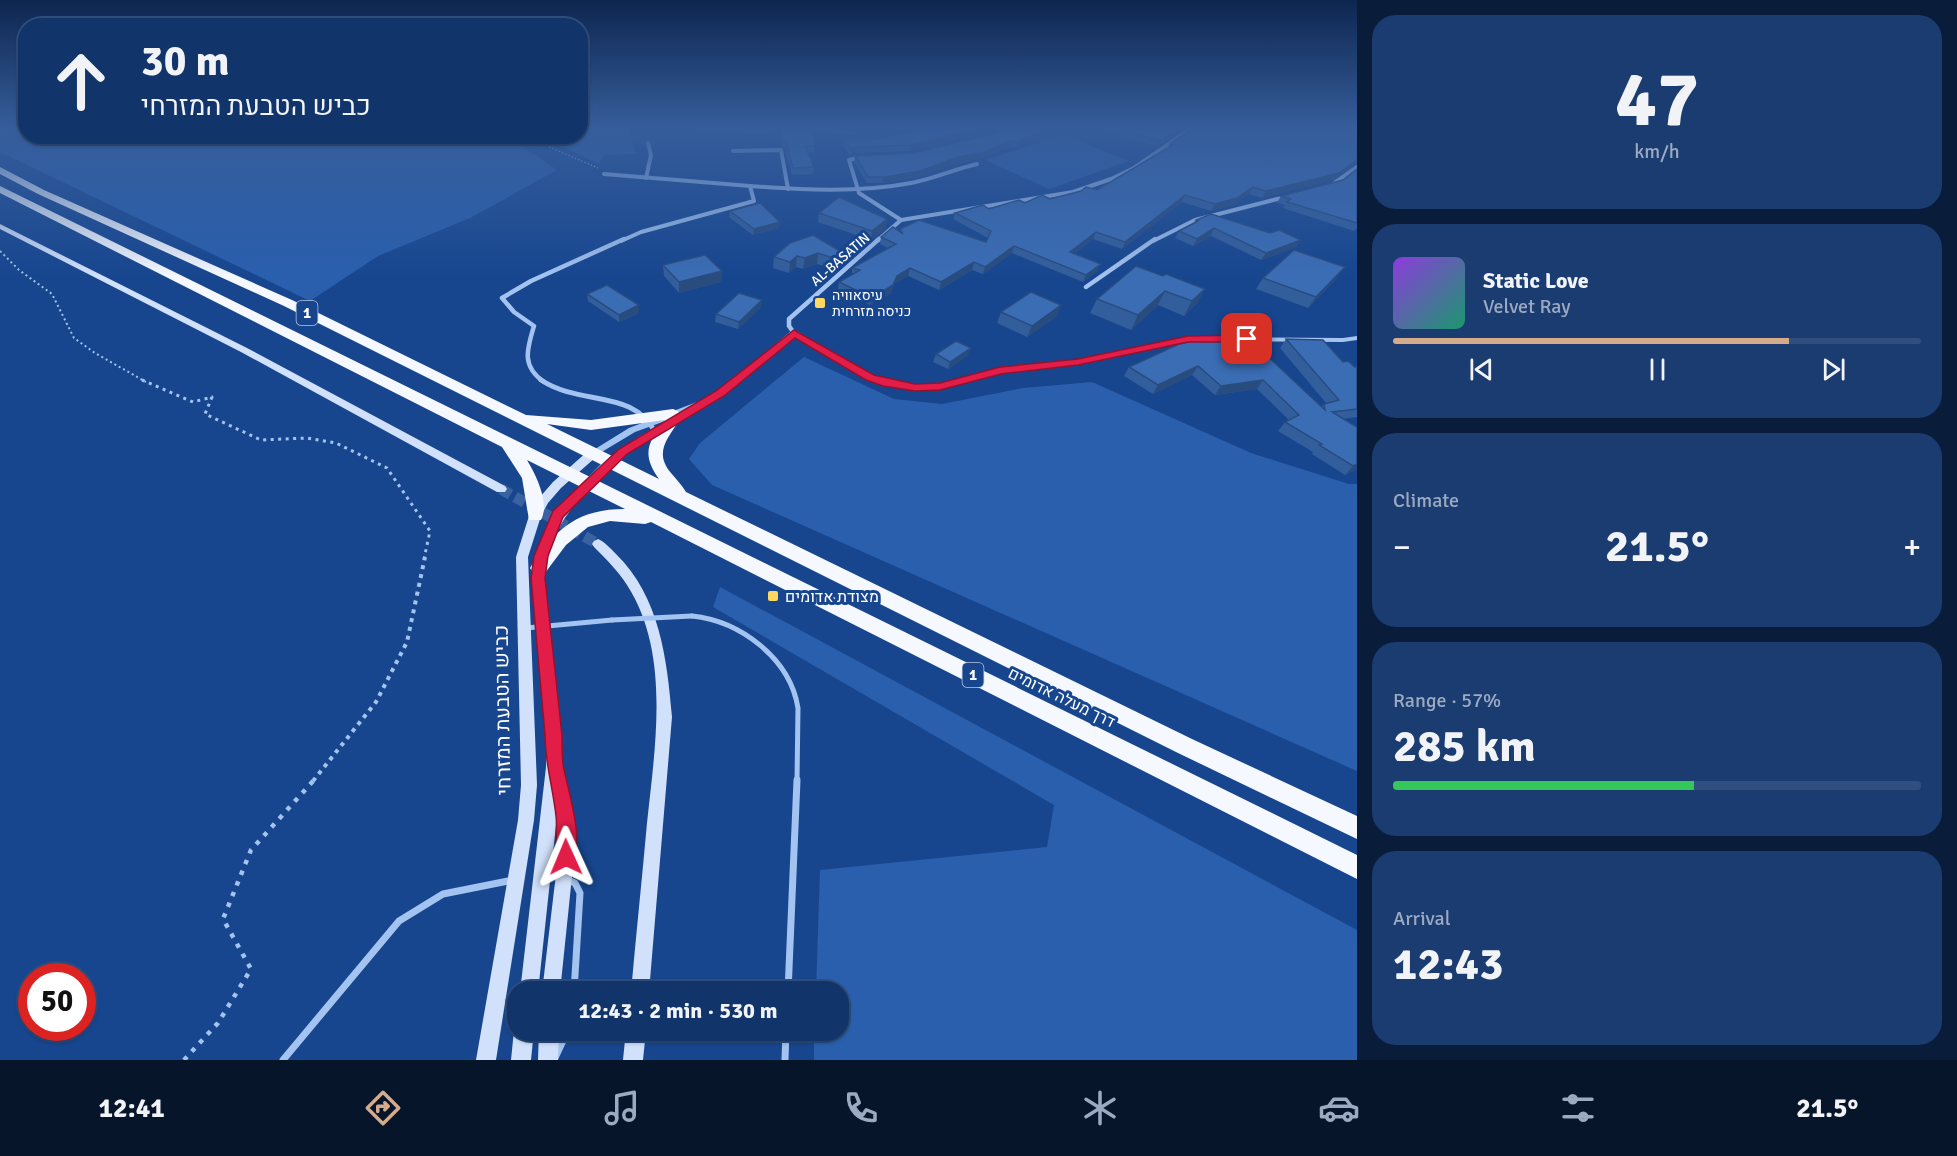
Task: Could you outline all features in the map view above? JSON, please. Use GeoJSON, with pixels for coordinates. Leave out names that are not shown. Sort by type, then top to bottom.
{"type":"FeatureCollection","features":[{"type":"Feature","properties":{"kind":"highway","name":"1"},"geometry":{"type":"LineString","coordinates":[[14,177],[41,192],[288,303],[610,462]]}},
{"type":"Feature","properties":{"kind":"highway","name":"1"},"geometry":{"type":"LineString","coordinates":[[0,189],[505,440],[569,474],[582,489]]}},
{"type":"Feature","properties":{"kind":"highway"},"geometry":{"type":"LineString","coordinates":[[514,416],[591,425],[652,428],[672,418]]}},
{"type":"Feature","properties":{"kind":"highway"},"geometry":{"type":"LineString","coordinates":[[652,428],[654,455],[659,469],[684,500]]}},
{"type":"Feature","properties":{"kind":"highway"},"geometry":{"type":"LineString","coordinates":[[505,440],[530,474],[536,499],[535,516]]}},
{"type":"Feature","properties":{"kind":"highway","name":"דרך מעלה אדומים"},"geometry":{"type":"LineString","coordinates":[[610,462],[1185,746],[1357,828]]}},
{"type":"Feature","properties":{"kind":"highway","name":"דרך מעלה אדומים"},"geometry":{"type":"LineString","coordinates":[[582,489],[663,522],[1175,774],[1357,867]]}},
{"type":"Feature","properties":{"kind":"highway"},"geometry":{"type":"LineString","coordinates":[[539,568],[563,535],[573,526],[596,516],[625,515],[663,522]]}},
{"type":"Feature","properties":{"kind":"main road"},"geometry":{"type":"LineString","coordinates":[[0,226],[254,356],[501,489]]}},
{"type":"Feature","properties":{"kind":"main road","name":"כביש הטבעת המזרחי"},"geometry":{"type":"LineString","coordinates":[[486,1060],[520,879],[529,785],[522,557],[535,516],[544,500],[592,454]]}},
{"type":"Feature","properties":{"kind":"main road"},"geometry":{"type":"LineString","coordinates":[[530,981],[538,878],[554,761],[554,735],[542,627],[539,568],[544,545],[558,514],[610,462]]}},
{"type":"Feature","properties":{"kind":"main road"},"geometry":{"type":"LineString","coordinates":[[598,544],[615,559],[635,586],[647,608],[663,677],[665,717],[641,981]]}},
{"type":"Feature","properties":{"kind":"main road"},"geometry":{"type":"LineString","coordinates":[[552,981],[564,878],[565,817],[554,761]]}},
{"type":"Feature","properties":{"kind":"main road"},"geometry":{"type":"LineString","coordinates":[[521,1060],[523,1041]]}},
{"type":"Feature","properties":{"kind":"main road"},"geometry":{"type":"LineString","coordinates":[[548,1060],[549,1041]]}},
{"type":"Feature","properties":{"kind":"main road"},"geometry":{"type":"LineString","coordinates":[[633,1060],[635,1041]]}},
{"type":"Feature","properties":{"kind":"street"},"geometry":{"type":"LineString","coordinates":[[640,177],[788,189],[858,189],[912,183],[931,177]]}},
{"type":"Feature","properties":{"kind":"street"},"geometry":{"type":"LineString","coordinates":[[786,177],[788,189]]}},
{"type":"Feature","properties":{"kind":"street"},"geometry":{"type":"LineString","coordinates":[[854,177],[860,193],[901,220],[1073,192],[1114,177]]}},
{"type":"Feature","properties":{"kind":"street"},"geometry":{"type":"LineString","coordinates":[[1328,186],[1344,177]]}},
{"type":"Feature","properties":{"kind":"street"},"geometry":{"type":"LineString","coordinates":[[652,428],[632,406],[569,394],[551,388],[536,376],[526,363],[527,348],[534,326],[514,312],[502,298],[531,281],[641,232],[753,201],[750,186]]}},
{"type":"Feature","properties":{"kind":"street"},"geometry":{"type":"LineString","coordinates":[[1086,287],[1156,240],[1182,226],[1216,214],[1289,196]]}},
{"type":"Feature","properties":{"kind":"street","name":"AL-BASATIN"},"geometry":{"type":"LineString","coordinates":[[794,333],[789,326],[789,319],[901,220]]}},
{"type":"Feature","properties":{"kind":"street"},"geometry":{"type":"LineString","coordinates":[[672,418],[705,402],[734,383],[794,333],[870,378],[915,388],[940,387],[1000,370],[1078,362],[1188,339],[1343,340],[1357,338]]}},
{"type":"Feature","properties":{"kind":"street"},"geometry":{"type":"LineString","coordinates":[[592,454],[615,438],[652,428]]}},
{"type":"Feature","properties":{"kind":"street"},"geometry":{"type":"LineString","coordinates":[[610,462],[652,428]]}},
{"type":"Feature","properties":{"kind":"lane"},"geometry":{"type":"LineString","coordinates":[[523,629],[612,620],[692,616],[719,621],[746,634],[770,654],[787,677],[797,700],[799,741],[788,981]]}},
{"type":"Feature","properties":{"kind":"lane"},"geometry":{"type":"LineString","coordinates":[[538,878],[564,878],[575,883],[580,893],[575,981]]}},
{"type":"Feature","properties":{"kind":"lane"},"geometry":{"type":"LineString","coordinates":[[284,1060],[399,921],[443,894],[520,879]]}},
{"type":"Feature","properties":{"kind":"lane"},"geometry":{"type":"LineString","coordinates":[[554,1060],[563,1041]]}},
{"type":"Feature","properties":{"kind":"lane"},"geometry":{"type":"LineString","coordinates":[[785,1060],[786,1041]]}},
{"type":"Feature","properties":{"kind":"path"},"geometry":{"type":"LineString","coordinates":[[0,251],[19,270],[52,294],[74,338],[95,353],[137,378],[193,402],[213,397],[206,414],[261,440],[307,438],[336,443],[387,468],[430,531],[407,642],[376,702],[323,770],[251,850],[223,920],[251,969],[218,1023],[184,1060]]}},
{"type":"Feature","properties":{"kind":"shaded area"},"geometry":{"type":"Polygon","coordinates":[[[53,177],[543,177],[470,218],[378,256],[310,301],[53,177]]]}},
{"type":"Feature","properties":{"kind":"shaded area"},"geometry":{"type":"Polygon","coordinates":[[[1024,177],[1082,177],[1049,189],[1024,177]]]}},
{"type":"Feature","properties":{"kind":"shaded area"},"geometry":{"type":"Polygon","coordinates":[[[804,357],[894,399],[942,404],[1023,388],[1092,382],[1251,453],[1349,484],[1357,484],[1357,771],[712,485],[689,459],[700,443],[804,357]]]}},
{"type":"Feature","properties":{"kind":"shaded area"},"geometry":{"type":"Polygon","coordinates":[[[720,587],[1357,930],[1357,1060],[814,1060],[814,1041],[849,1041],[849,981],[816,981],[820,870],[1047,847],[1054,805],[713,607],[720,587]]]}},
{"type":"Feature","properties":{"kind":"building"},"geometry":{"type":"Polygon","coordinates":[[[1118,177],[1321,177],[1266,191],[1253,187],[1237,198],[1215,204],[1185,195],[1125,242],[1096,232],[1070,252],[1101,264],[1086,275],[1014,246],[985,267],[974,262],[941,282],[910,268],[897,276],[893,285],[872,298],[839,282],[860,270],[852,268],[896,244],[881,237],[893,227],[903,234],[900,229],[919,220],[986,242],[991,231],[955,213],[983,205],[989,209],[1019,200],[1025,203],[1042,195],[1050,199],[1081,191],[1086,187],[1097,190],[1118,177]]]}},
{"type":"Feature","properties":{"kind":"building"},"geometry":{"type":"Polygon","coordinates":[[[1346,177],[1357,177],[1357,223],[1287,202],[1291,199],[1281,196],[1346,177]]]}},
{"type":"Feature","properties":{"kind":"building"},"geometry":{"type":"Polygon","coordinates":[[[839,197],[887,219],[872,231],[819,213],[839,197]]]}},
{"type":"Feature","properties":{"kind":"building"},"geometry":{"type":"Polygon","coordinates":[[[760,203],[780,222],[754,229],[730,211],[760,203]]]}},
{"type":"Feature","properties":{"kind":"building"},"geometry":{"type":"Polygon","coordinates":[[[1211,214],[1270,233],[1279,230],[1301,240],[1266,253],[1214,228],[1197,239],[1179,231],[1211,214]]]}},
{"type":"Feature","properties":{"kind":"building"},"geometry":{"type":"Polygon","coordinates":[[[813,235],[845,254],[839,260],[818,253],[805,258],[797,256],[790,262],[774,257],[790,243],[813,235]]]}},
{"type":"Feature","properties":{"kind":"building"},"geometry":{"type":"Polygon","coordinates":[[[1294,250],[1345,267],[1316,297],[1263,278],[1294,250]]]}},
{"type":"Feature","properties":{"kind":"building"},"geometry":{"type":"Polygon","coordinates":[[[705,255],[722,271],[679,282],[663,265],[705,255]]]}},
{"type":"Feature","properties":{"kind":"building"},"geometry":{"type":"Polygon","coordinates":[[[1136,266],[1163,276],[1166,274],[1205,289],[1192,301],[1165,291],[1138,315],[1097,299],[1136,266]]]}},
{"type":"Feature","properties":{"kind":"building"},"geometry":{"type":"Polygon","coordinates":[[[607,285],[639,305],[619,315],[587,294],[607,285]]]}},
{"type":"Feature","properties":{"kind":"building"},"geometry":{"type":"Polygon","coordinates":[[[1031,292],[1061,305],[1032,326],[1001,312],[1031,292]]]}},
{"type":"Feature","properties":{"kind":"building"},"geometry":{"type":"Polygon","coordinates":[[[739,293],[762,300],[739,322],[716,314],[739,293]]]}},
{"type":"Feature","properties":{"kind":"building"},"geometry":{"type":"Polygon","coordinates":[[[1246,336],[1325,410],[1324,404],[1339,400],[1286,339],[1323,340],[1343,362],[1348,361],[1355,367],[1357,366],[1357,409],[1332,412],[1357,427],[1357,464],[1353,466],[1285,422],[1299,415],[1263,380],[1221,386],[1198,366],[1158,385],[1129,367],[1179,344],[1246,336]]]}},
{"type":"Feature","properties":{"kind":"building"},"geometry":{"type":"Polygon","coordinates":[[[956,341],[971,348],[950,362],[936,354],[956,341]]]}},
{"type":"Feature","properties":{"kind":"tunnel"},"geometry":{"type":"LineString","coordinates":[[501,489],[598,544]]}},
{"type":"Feature","properties":{"kind":"place","name":"עיסאוויה כניסה מזרחית"},"geometry":{"type":"Point","coordinates":[820,303]}},
{"type":"Feature","properties":{"kind":"place","name":"מצודת אדומים"},"geometry":{"type":"Point","coordinates":[773,596]}},
{"type":"Feature","properties":{"kind":"route"},"geometry":{"type":"LineString","coordinates":[[566,857],[565,817],[554,761],[554,735],[540,607],[538,578],[541,556],[558,514],[623,452],[655,430],[720,393],[794,333],[870,378],[915,388],[940,387],[1000,370],[1078,362],[1188,339],[1247,339]]}}]}
